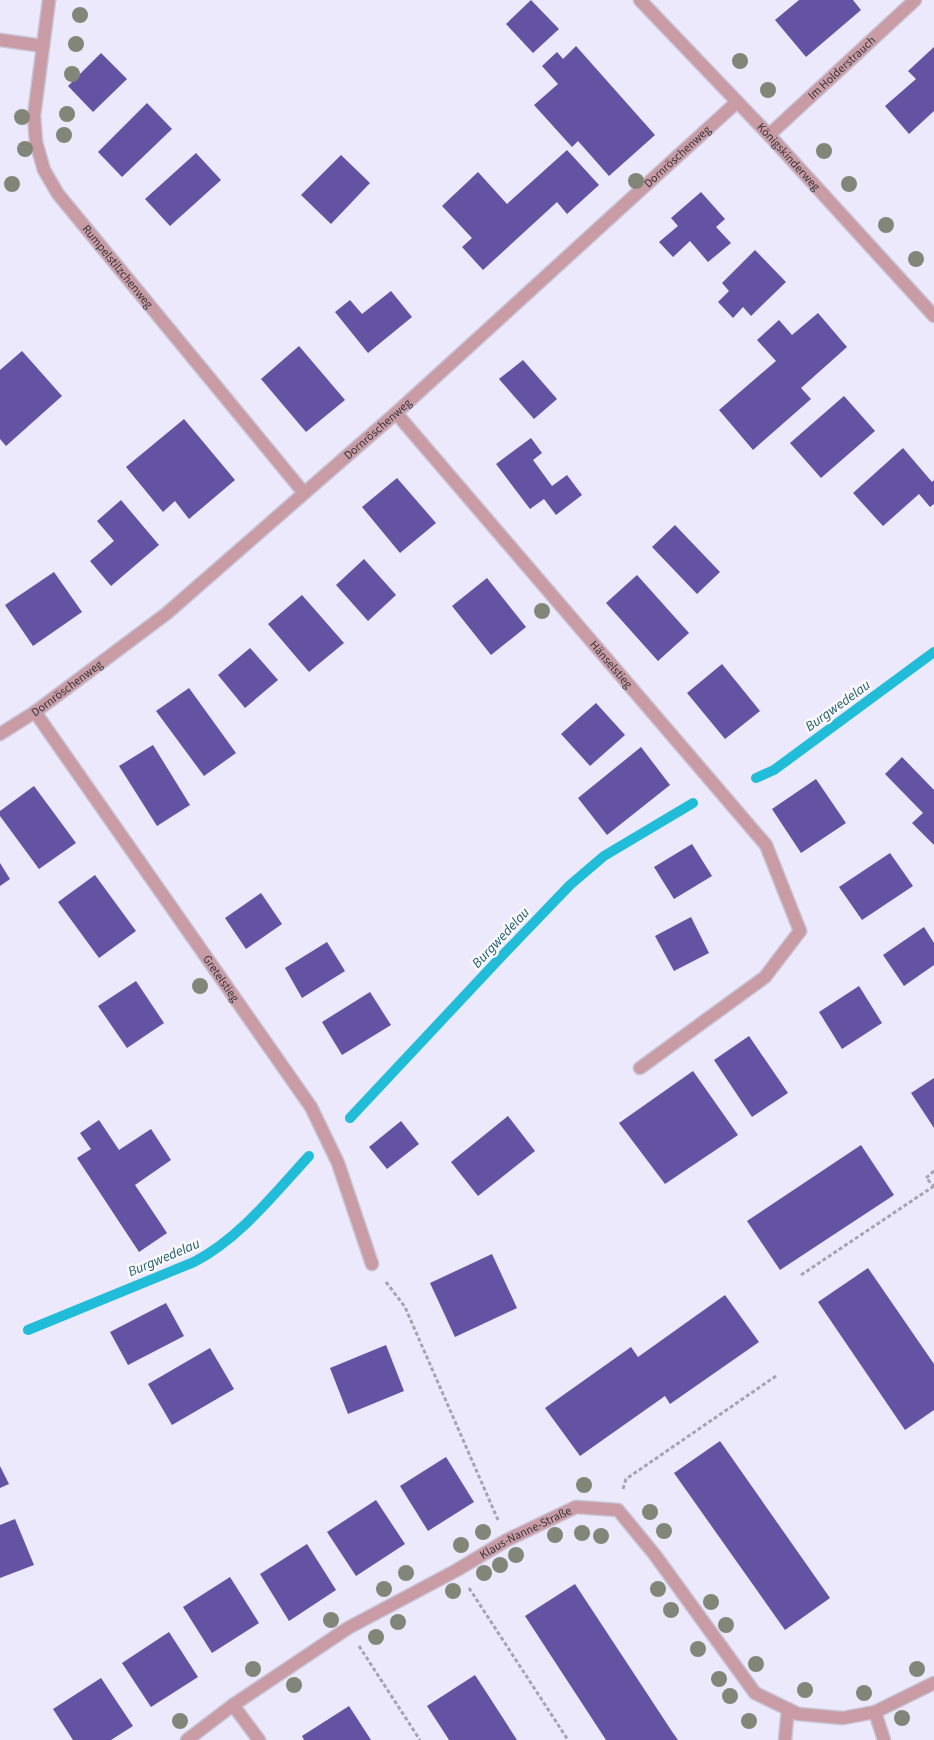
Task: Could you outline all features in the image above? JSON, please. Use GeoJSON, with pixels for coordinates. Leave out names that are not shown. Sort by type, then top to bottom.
{"type":"FeatureCollection","features":[{"type":"Feature","properties":{"kind":"street","name":"Rumpelstilzchenweg"},"geometry":{"type":"LineString","coordinates":[[50,0],[34,116],[36,142],[44,170],[58,194],[304,493]]}},
{"type":"Feature","properties":{"kind":"street","name":"Königskinderweg"},"geometry":{"type":"LineString","coordinates":[[640,0],[769,135],[934,316]]}},
{"type":"Feature","properties":{"kind":"street","name":"Im Holderstrauch"},"geometry":{"type":"LineString","coordinates":[[769,135],[915,0]]}},
{"type":"Feature","properties":{"kind":"street"},"geometry":{"type":"LineString","coordinates":[[0,40],[44,46]]}},
{"type":"Feature","properties":{"kind":"street","name":"Dornröschenweg"},"geometry":{"type":"LineString","coordinates":[[0,734],[35,712],[166,614],[396,413],[737,102]]}},
{"type":"Feature","properties":{"kind":"street","name":"Hänselstieg"},"geometry":{"type":"LineString","coordinates":[[396,413],[766,845],[800,931],[765,977],[640,1068]]}},
{"type":"Feature","properties":{"kind":"street","name":"Gretelstieg"},"geometry":{"type":"LineString","coordinates":[[35,712],[311,1107],[338,1163],[372,1264]]}},
{"type":"Feature","properties":{"kind":"street","name":"Klaus-Nanne-Straße"},"geometry":{"type":"LineString","coordinates":[[187,1740],[234,1705],[348,1628],[457,1570],[507,1540],[576,1508],[618,1510]]}},
{"type":"Feature","properties":{"kind":"street"},"geometry":{"type":"LineString","coordinates":[[618,1510],[655,1555],[755,1693],[798,1714],[843,1718],[876,1712],[934,1683]]}},
{"type":"Feature","properties":{"kind":"street"},"geometry":{"type":"LineString","coordinates":[[234,1705],[259,1740]]}},
{"type":"Feature","properties":{"kind":"street"},"geometry":{"type":"LineString","coordinates":[[785,1740],[788,1709]]}},
{"type":"Feature","properties":{"kind":"street"},"geometry":{"type":"LineString","coordinates":[[876,1712],[884,1740]]}},
{"type":"Feature","properties":{"kind":"path"},"geometry":{"type":"LineString","coordinates":[[801,1275],[934,1186],[926,1178],[934,1172]]}},
{"type":"Feature","properties":{"kind":"path"},"geometry":{"type":"LineString","coordinates":[[372,1264],[405,1307],[507,1540]]}},
{"type":"Feature","properties":{"kind":"path"},"geometry":{"type":"LineString","coordinates":[[618,1510],[626,1479],[776,1376]]}},
{"type":"Feature","properties":{"kind":"path"},"geometry":{"type":"LineString","coordinates":[[457,1570],[568,1740]]}},
{"type":"Feature","properties":{"kind":"path"},"geometry":{"type":"LineString","coordinates":[[348,1628],[420,1740]]}},
{"type":"Feature","properties":{"kind":"building"},"geometry":{"type":"Polygon","coordinates":[[[531,0],[559,29],[533,53],[506,24],[531,0]]]}},
{"type":"Feature","properties":{"kind":"building"},"geometry":{"type":"Polygon","coordinates":[[[799,0],[853,0],[861,10],[806,57],[775,20],[799,0]]]}},
{"type":"Feature","properties":{"kind":"building"},"geometry":{"type":"Polygon","coordinates":[[[576,46],[655,135],[609,176],[578,141],[572,147],[534,105],[558,84],[542,66],[557,52],[563,59],[576,46]]]}},
{"type":"Feature","properties":{"kind":"building"},"geometry":{"type":"Polygon","coordinates":[[[934,47],[934,111],[909,134],[885,106],[916,79],[908,71],[934,47]]]}},
{"type":"Feature","properties":{"kind":"building"},"geometry":{"type":"Polygon","coordinates":[[[101,53],[127,79],[93,112],[68,86],[101,53]]]}},
{"type":"Feature","properties":{"kind":"building"},"geometry":{"type":"Polygon","coordinates":[[[147,103],[172,129],[122,177],[98,152],[147,103]]]}},
{"type":"Feature","properties":{"kind":"building"},"geometry":{"type":"Polygon","coordinates":[[[567,150],[599,185],[567,214],[557,202],[483,270],[462,247],[472,238],[442,206],[478,172],[507,204],[567,150]]]}},
{"type":"Feature","properties":{"kind":"building"},"geometry":{"type":"Polygon","coordinates":[[[196,153],[221,180],[170,226],[145,199],[196,153]]]}},
{"type":"Feature","properties":{"kind":"building"},"geometry":{"type":"Polygon","coordinates":[[[341,155],[370,183],[331,224],[301,195],[341,155]]]}},
{"type":"Feature","properties":{"kind":"building"},"geometry":{"type":"Polygon","coordinates":[[[701,192],[725,219],[716,227],[731,243],[708,262],[690,241],[673,257],[659,242],[678,226],[671,218],[701,192]]]}},
{"type":"Feature","properties":{"kind":"building"},"geometry":{"type":"Polygon","coordinates":[[[755,250],[786,282],[751,316],[743,307],[733,318],[718,302],[729,291],[722,283],[755,250]]]}},
{"type":"Feature","properties":{"kind":"building"},"geometry":{"type":"Polygon","coordinates":[[[391,291],[412,317],[368,353],[335,312],[350,300],[362,314],[391,291]]]}},
{"type":"Feature","properties":{"kind":"building"},"geometry":{"type":"Polygon","coordinates":[[[818,313],[847,347],[801,388],[811,399],[753,450],[719,410],[776,361],[757,340],[779,320],[792,335],[818,313]]]}},
{"type":"Feature","properties":{"kind":"building"},"geometry":{"type":"Polygon","coordinates":[[[299,346],[345,400],[306,432],[261,379],[299,346]]]}},
{"type":"Feature","properties":{"kind":"building"},"geometry":{"type":"Polygon","coordinates":[[[22,351],[62,396],[6,446],[0,439],[0,370],[22,351]]]}},
{"type":"Feature","properties":{"kind":"building"},"geometry":{"type":"Polygon","coordinates":[[[523,360],[557,399],[534,419],[499,379],[523,360]]]}},
{"type":"Feature","properties":{"kind":"building"},"geometry":{"type":"Polygon","coordinates":[[[844,396],[875,431],[821,478],[790,443],[844,396]]]}},
{"type":"Feature","properties":{"kind":"building"},"geometry":{"type":"Polygon","coordinates":[[[184,419],[235,480],[189,519],[175,501],[163,512],[126,467],[184,419]]]}},
{"type":"Feature","properties":{"kind":"building"},"geometry":{"type":"Polygon","coordinates":[[[531,438],[542,453],[533,460],[552,486],[567,475],[582,495],[556,515],[544,499],[530,509],[496,464],[531,438]]]}},
{"type":"Feature","properties":{"kind":"building"},"geometry":{"type":"Polygon","coordinates":[[[903,448],[932,482],[934,480],[934,504],[930,507],[919,494],[883,526],[853,493],[903,448]]]}},
{"type":"Feature","properties":{"kind":"building"},"geometry":{"type":"Polygon","coordinates":[[[397,478],[436,523],[400,553],[362,507],[397,478]]]}},
{"type":"Feature","properties":{"kind":"building"},"geometry":{"type":"Polygon","coordinates":[[[121,500],[159,545],[111,586],[90,561],[114,541],[97,521],[121,500]]]}},
{"type":"Feature","properties":{"kind":"building"},"geometry":{"type":"Polygon","coordinates":[[[675,525],[720,572],[697,594],[652,547],[675,525]]]}},
{"type":"Feature","properties":{"kind":"building"},"geometry":{"type":"Polygon","coordinates":[[[364,559],[396,595],[368,621],[336,585],[364,559]]]}},
{"type":"Feature","properties":{"kind":"building"},"geometry":{"type":"Polygon","coordinates":[[[54,572],[82,612],[33,646],[5,605],[54,572]]]}},
{"type":"Feature","properties":{"kind":"building"},"geometry":{"type":"Polygon","coordinates":[[[637,575],[689,633],[658,661],[606,603],[637,575]]]}},
{"type":"Feature","properties":{"kind":"building"},"geometry":{"type":"Polygon","coordinates":[[[487,578],[526,627],[491,655],[452,606],[487,578]]]}},
{"type":"Feature","properties":{"kind":"building"},"geometry":{"type":"Polygon","coordinates":[[[302,595],[344,643],[309,672],[268,624],[302,595]]]}},
{"type":"Feature","properties":{"kind":"building"},"geometry":{"type":"Polygon","coordinates":[[[250,648],[278,680],[245,708],[218,675],[250,648]]]}},
{"type":"Feature","properties":{"kind":"building"},"geometry":{"type":"Polygon","coordinates":[[[722,664],[760,711],[725,739],[687,693],[722,664]]]}},
{"type":"Feature","properties":{"kind":"building"},"geometry":{"type":"Polygon","coordinates":[[[189,688],[236,753],[204,776],[156,711],[189,688]]]}},
{"type":"Feature","properties":{"kind":"building"},"geometry":{"type":"Polygon","coordinates":[[[596,703],[625,735],[590,766],[561,734],[596,703]]]}},
{"type":"Feature","properties":{"kind":"building"},"geometry":{"type":"Polygon","coordinates":[[[153,745],[190,805],[157,826],[119,766],[153,745]]]}},
{"type":"Feature","properties":{"kind":"building"},"geometry":{"type":"Polygon","coordinates":[[[641,747],[670,785],[607,835],[578,798],[641,747]]]}},
{"type":"Feature","properties":{"kind":"building"},"geometry":{"type":"Polygon","coordinates":[[[902,757],[934,790],[934,845],[912,823],[923,813],[885,774],[902,757]]]}},
{"type":"Feature","properties":{"kind":"building"},"geometry":{"type":"Polygon","coordinates":[[[816,779],[846,823],[801,853],[772,809],[816,779]]]}},
{"type":"Feature","properties":{"kind":"building"},"geometry":{"type":"Polygon","coordinates":[[[34,786],[76,843],[39,869],[0,816],[0,811],[34,786]]]}},
{"type":"Feature","properties":{"kind":"building"},"geometry":{"type":"Polygon","coordinates":[[[692,844],[712,876],[674,899],[654,867],[692,844]]]}},
{"type":"Feature","properties":{"kind":"building"},"geometry":{"type":"Polygon","coordinates":[[[890,853],[913,886],[862,920],[839,887],[890,853]]]}},
{"type":"Feature","properties":{"kind":"building"},"geometry":{"type":"Polygon","coordinates":[[[0,863],[10,879],[0,886],[0,863]]]}},
{"type":"Feature","properties":{"kind":"building"},"geometry":{"type":"Polygon","coordinates":[[[95,875],[136,931],[99,958],[58,902],[95,875]]]}},
{"type":"Feature","properties":{"kind":"building"},"geometry":{"type":"Polygon","coordinates":[[[261,893],[282,924],[246,949],[225,918],[261,893]]]}},
{"type":"Feature","properties":{"kind":"building"},"geometry":{"type":"Polygon","coordinates":[[[691,917],[709,953],[674,971],[655,936],[691,917]]]}},
{"type":"Feature","properties":{"kind":"building"},"geometry":{"type":"Polygon","coordinates":[[[924,927],[934,943],[934,965],[904,986],[883,955],[924,927]]]}},
{"type":"Feature","properties":{"kind":"building"},"geometry":{"type":"Polygon","coordinates":[[[327,942],[345,971],[302,998],[285,968],[327,942]]]}},
{"type":"Feature","properties":{"kind":"building"},"geometry":{"type":"Polygon","coordinates":[[[136,981],[164,1023],[127,1048],[98,1006],[136,981]]]}},
{"type":"Feature","properties":{"kind":"building"},"geometry":{"type":"Polygon","coordinates":[[[859,986],[882,1023],[842,1049],[819,1012],[859,986]]]}},
{"type":"Feature","properties":{"kind":"building"},"geometry":{"type":"Polygon","coordinates":[[[370,992],[391,1025],[342,1055],[322,1022],[370,992]]]}},
{"type":"Feature","properties":{"kind":"building"},"geometry":{"type":"Polygon","coordinates":[[[749,1036],[788,1093],[752,1117],[714,1060],[749,1036]]]}},
{"type":"Feature","properties":{"kind":"building"},"geometry":{"type":"Polygon","coordinates":[[[693,1071],[738,1135],[665,1184],[619,1123],[693,1071]]]}},
{"type":"Feature","properties":{"kind":"building"},"geometry":{"type":"Polygon","coordinates":[[[934,1078],[934,1128],[911,1093],[934,1078]]]}},
{"type":"Feature","properties":{"kind":"building"},"geometry":{"type":"Polygon","coordinates":[[[508,1116],[535,1151],[478,1196],[451,1162],[508,1116]]]}},
{"type":"Feature","properties":{"kind":"building"},"geometry":{"type":"Polygon","coordinates":[[[99,1120],[119,1150],[151,1129],[171,1160],[135,1185],[167,1233],[139,1252],[77,1158],[91,1149],[80,1133],[99,1120]]]}},
{"type":"Feature","properties":{"kind":"building"},"geometry":{"type":"Polygon","coordinates":[[[401,1121],[419,1144],[387,1169],[369,1147],[401,1121]]]}},
{"type":"Feature","properties":{"kind":"building"},"geometry":{"type":"Polygon","coordinates":[[[861,1145],[894,1195],[780,1270],[747,1221],[861,1145]]]}},
{"type":"Feature","properties":{"kind":"building"},"geometry":{"type":"Polygon","coordinates":[[[492,1254],[517,1308],[455,1337],[430,1283],[492,1254]]]}},
{"type":"Feature","properties":{"kind":"building"},"geometry":{"type":"Polygon","coordinates":[[[868,1268],[934,1364],[934,1410],[905,1430],[818,1302],[868,1268]]]}},
{"type":"Feature","properties":{"kind":"building"},"geometry":{"type":"Polygon","coordinates":[[[725,1295],[759,1342],[670,1404],[665,1396],[580,1456],[545,1408],[631,1347],[638,1357],[725,1295]]]}},
{"type":"Feature","properties":{"kind":"building"},"geometry":{"type":"Polygon","coordinates":[[[166,1303],[184,1336],[128,1365],[110,1332],[166,1303]]]}},
{"type":"Feature","properties":{"kind":"building"},"geometry":{"type":"Polygon","coordinates":[[[386,1345],[404,1391],[348,1414],[330,1368],[386,1345]]]}},
{"type":"Feature","properties":{"kind":"building"},"geometry":{"type":"Polygon","coordinates":[[[210,1348],[234,1389],[172,1425],[148,1384],[210,1348]]]}},
{"type":"Feature","properties":{"kind":"building"},"geometry":{"type":"Polygon","coordinates":[[[720,1441],[830,1598],[785,1630],[674,1473],[720,1441]]]}},
{"type":"Feature","properties":{"kind":"building"},"geometry":{"type":"Polygon","coordinates":[[[446,1457],[474,1502],[428,1531],[400,1486],[446,1457]]]}},
{"type":"Feature","properties":{"kind":"building"},"geometry":{"type":"Polygon","coordinates":[[[0,1466],[9,1484],[0,1488],[0,1466]]]}},
{"type":"Feature","properties":{"kind":"building"},"geometry":{"type":"Polygon","coordinates":[[[376,1500],[405,1544],[356,1576],[327,1532],[376,1500]]]}},
{"type":"Feature","properties":{"kind":"building"},"geometry":{"type":"Polygon","coordinates":[[[15,1519],[34,1565],[0,1578],[0,1525],[15,1519]]]}},
{"type":"Feature","properties":{"kind":"building"},"geometry":{"type":"Polygon","coordinates":[[[307,1544],[336,1590],[289,1621],[260,1574],[307,1544]]]}},
{"type":"Feature","properties":{"kind":"building"},"geometry":{"type":"Polygon","coordinates":[[[230,1577],[259,1623],[212,1653],[183,1607],[230,1577]]]}},
{"type":"Feature","properties":{"kind":"building"},"geometry":{"type":"Polygon","coordinates":[[[575,1584],[678,1740],[606,1740],[525,1616],[575,1584]]]}},
{"type":"Feature","properties":{"kind":"building"},"geometry":{"type":"Polygon","coordinates":[[[169,1632],[198,1677],[151,1707],[122,1663],[169,1632]]]}},
{"type":"Feature","properties":{"kind":"building"},"geometry":{"type":"Polygon","coordinates":[[[475,1675],[517,1740],[449,1740],[427,1706],[475,1675]]]}},
{"type":"Feature","properties":{"kind":"building"},"geometry":{"type":"Polygon","coordinates":[[[101,1678],[133,1726],[111,1740],[73,1740],[53,1709],[101,1678]]]}},
{"type":"Feature","properties":{"kind":"building"},"geometry":{"type":"Polygon","coordinates":[[[349,1706],[371,1740],[304,1740],[302,1736],[349,1706]]]}},
{"type":"Feature","properties":{"kind":"waterway","name":"Burgwedelau"},"geometry":{"type":"LineString","coordinates":[[756,778],[774,770],[934,652]]}},
{"type":"Feature","properties":{"kind":"waterway","name":"Burgwedelau"},"geometry":{"type":"LineString","coordinates":[[350,1118],[570,885],[604,856],[693,803]]}},
{"type":"Feature","properties":{"kind":"waterway","name":"Burgwedelau"},"geometry":{"type":"LineString","coordinates":[[28,1330],[194,1262],[226,1241],[241,1228],[270,1200],[309,1156]]}}]}
